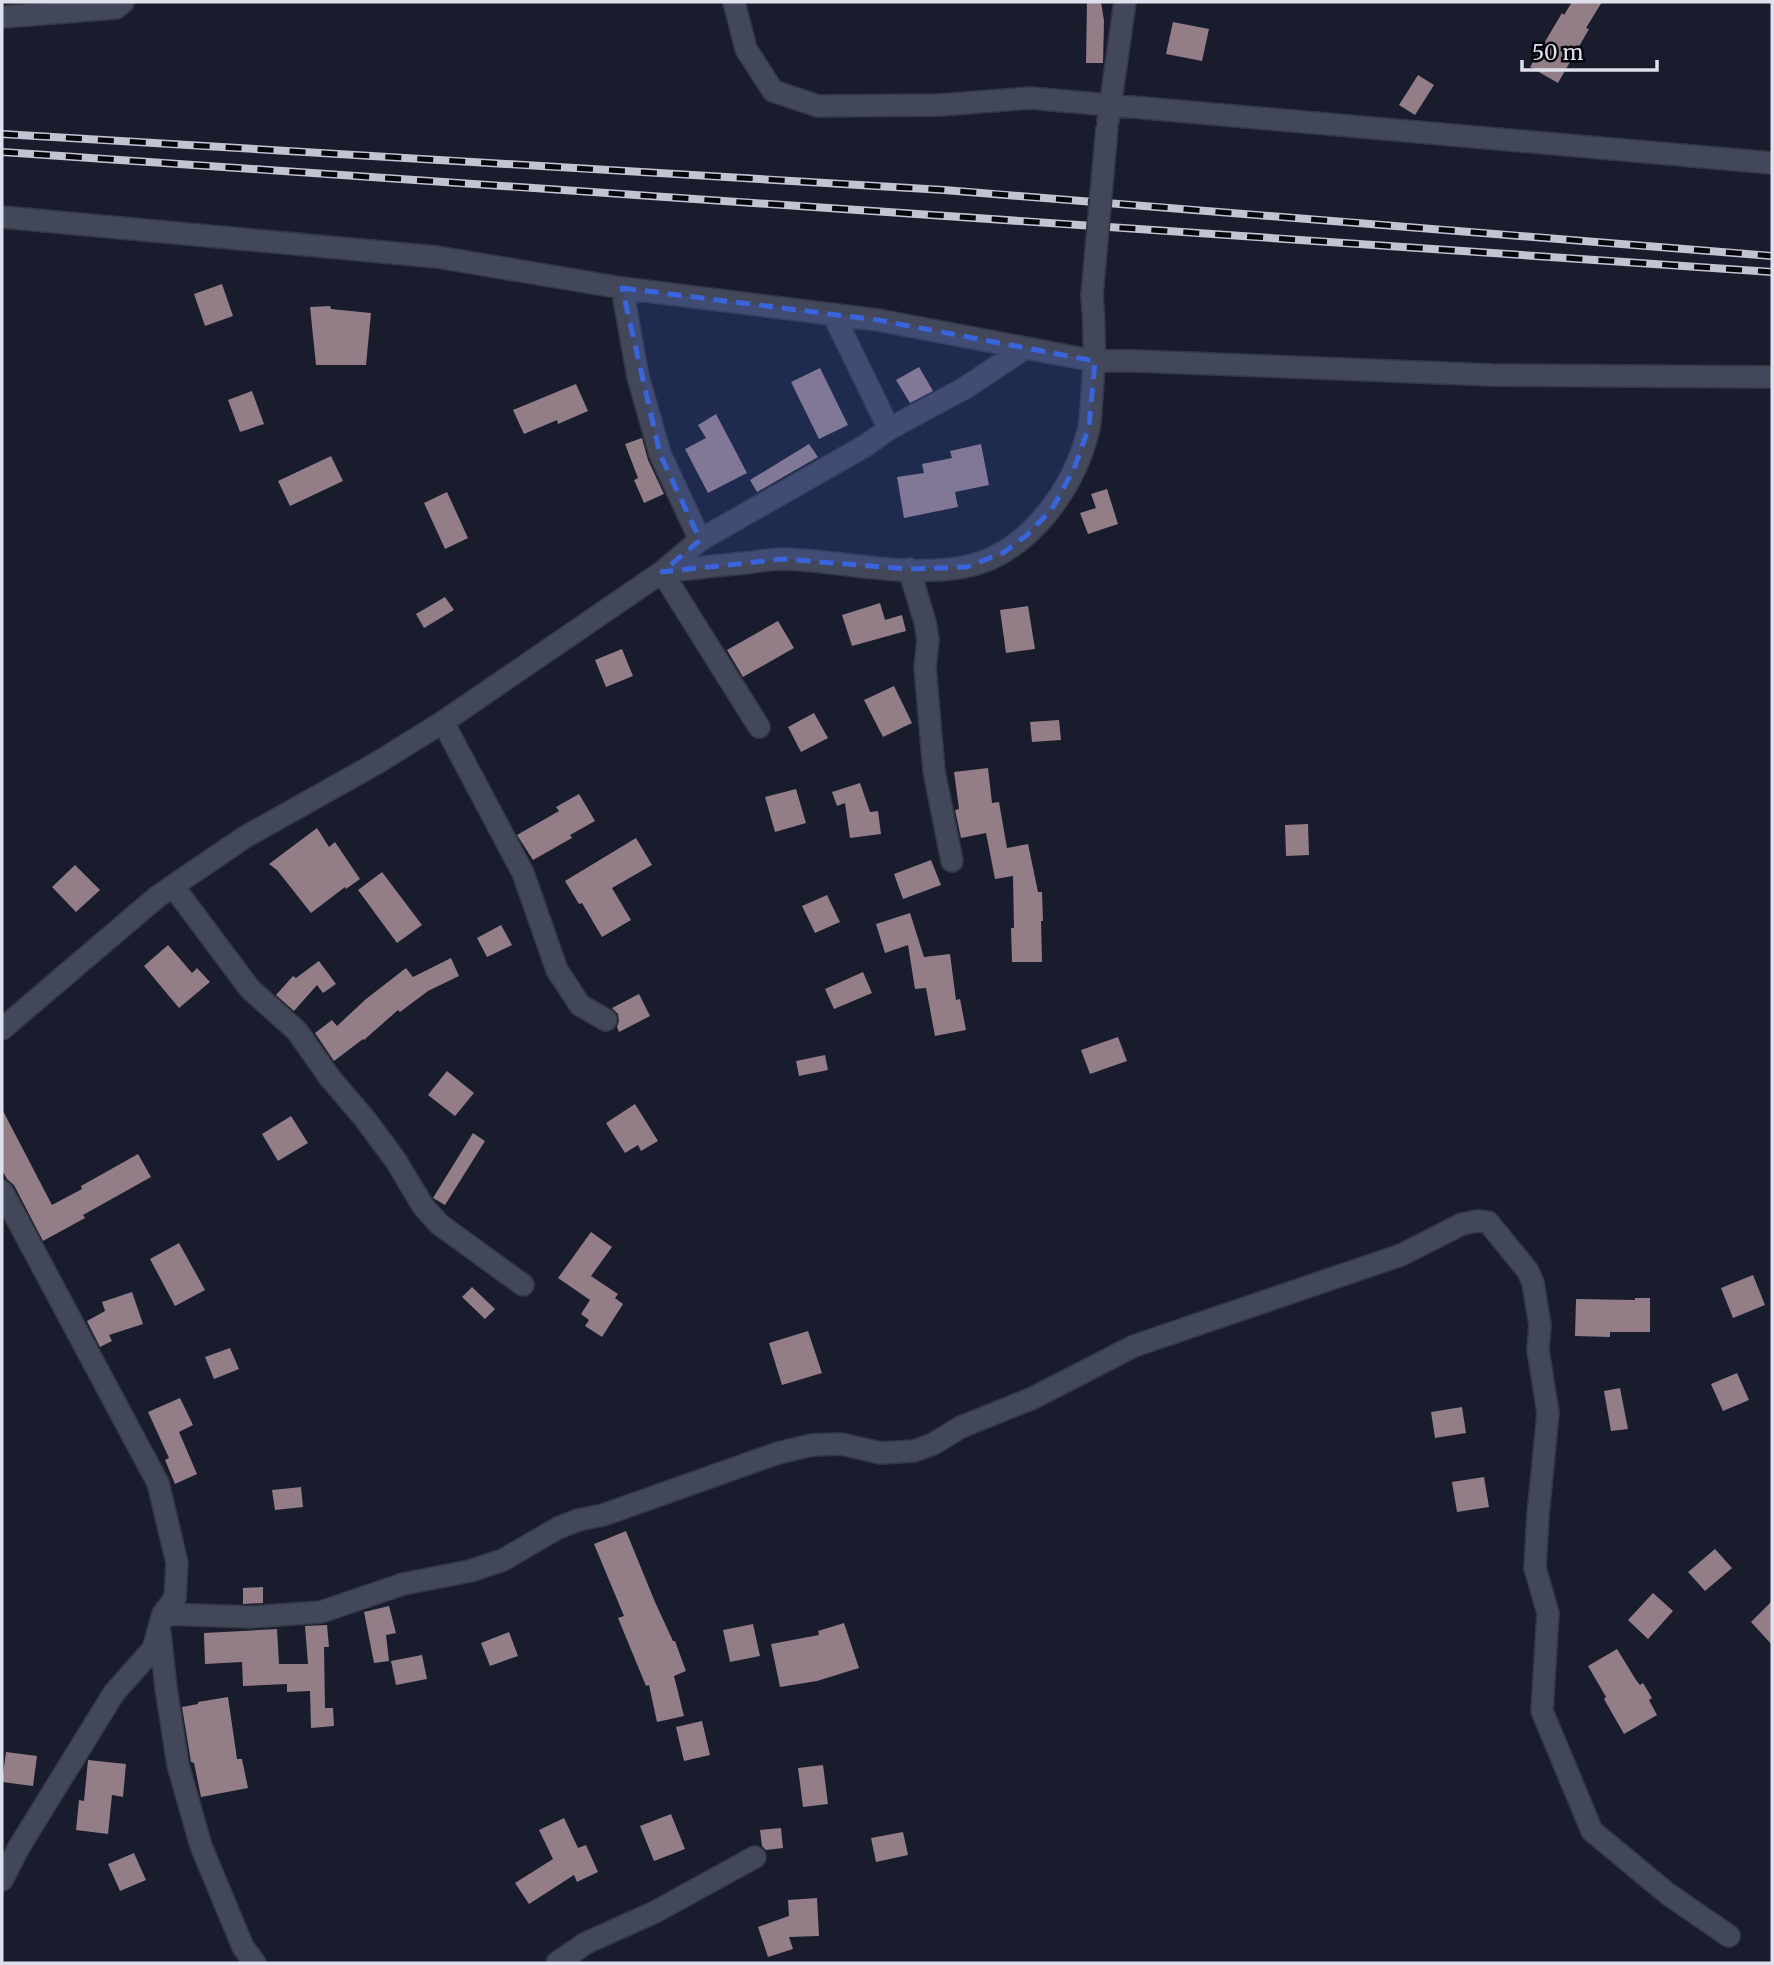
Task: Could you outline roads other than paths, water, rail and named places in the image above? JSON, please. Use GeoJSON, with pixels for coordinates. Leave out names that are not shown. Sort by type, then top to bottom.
{"type":"FeatureCollection","features":[{"type":"Feature","properties":{"kind":"street"},"geometry":{"type":"LineString","coordinates":[[2,17],[116,8],[123,2]]}},
{"type":"Feature","properties":{"kind":"street"},"geometry":{"type":"LineString","coordinates":[[734,2],[746,49],[772,91],[818,106],[940,105],[1030,99],[1109,117],[1771,161]]}},
{"type":"Feature","properties":{"kind":"street"},"geometry":{"type":"LineString","coordinates":[[662,572],[783,559],[871,568],[933,570],[967,567],[1003,553],[1027,535],[1052,509],[1074,469],[1089,428],[1095,361],[1092,295],[1109,117],[1125,2]]}},
{"type":"Feature","properties":{"kind":"street"},"geometry":{"type":"LineString","coordinates":[[2,217],[437,257],[622,288],[878,320],[1095,361],[1493,375],[1772,377]]}},
{"type":"Feature","properties":{"kind":"street"},"geometry":{"type":"LineString","coordinates":[[622,288],[638,377],[660,454],[700,540]]}},
{"type":"Feature","properties":{"kind":"street"},"geometry":{"type":"LineString","coordinates":[[833,314],[889,429]]}},
{"type":"Feature","properties":{"kind":"street"},"geometry":{"type":"LineString","coordinates":[[2,1029],[157,897],[245,837],[377,763],[443,722],[662,572],[700,540],[865,446],[889,429],[965,388],[1025,348]]}},
{"type":"Feature","properties":{"kind":"street"},"geometry":{"type":"LineString","coordinates":[[909,569],[929,640],[925,667],[934,771],[952,861]]}},
{"type":"Feature","properties":{"kind":"street"},"geometry":{"type":"LineString","coordinates":[[662,572],[759,727]]}},
{"type":"Feature","properties":{"kind":"street"},"geometry":{"type":"LineString","coordinates":[[443,722],[523,873],[556,970],[580,1005],[606,1020]]}},
{"type":"Feature","properties":{"kind":"street"},"geometry":{"type":"LineString","coordinates":[[173,886],[250,989],[297,1031],[330,1078],[396,1161],[423,1206],[439,1224],[523,1285]]}},
{"type":"Feature","properties":{"kind":"street"},"geometry":{"type":"LineString","coordinates":[[2,1191],[158,1483],[177,1563],[175,1598],[161,1621],[153,1649],[114,1693],[19,1847],[2,1880]]}},
{"type":"Feature","properties":{"kind":"street"},"geometry":{"type":"LineString","coordinates":[[161,1621],[321,1612],[403,1584],[503,1560],[558,1528],[578,1520],[603,1515],[778,1453],[812,1444],[841,1444],[881,1453],[914,1451],[933,1444],[961,1427],[1033,1398],[1134,1346],[1401,1255],[1462,1224],[1477,1221],[1488,1223],[1528,1271],[1533,1283],[1540,1325],[1538,1350],[1548,1413],[1535,1568],[1548,1613],[1542,1711],[1592,1831],[1668,1894],[1729,1936]]}},
{"type":"Feature","properties":{"kind":"street"},"geometry":{"type":"LineString","coordinates":[[161,1621],[166,1688],[178,1765],[201,1846],[243,1947],[255,1963]]}},
{"type":"Feature","properties":{"kind":"street"},"geometry":{"type":"LineString","coordinates":[[557,1963],[586,1943],[655,1912],[755,1857]]}},
{"type":"Feature","properties":{"kind":"railway"},"geometry":{"type":"LineString","coordinates":[[2,134],[944,190],[1772,256]]}},
{"type":"Feature","properties":{"kind":"railway"},"geometry":{"type":"LineString","coordinates":[[2,152],[1772,272]]}}]}
